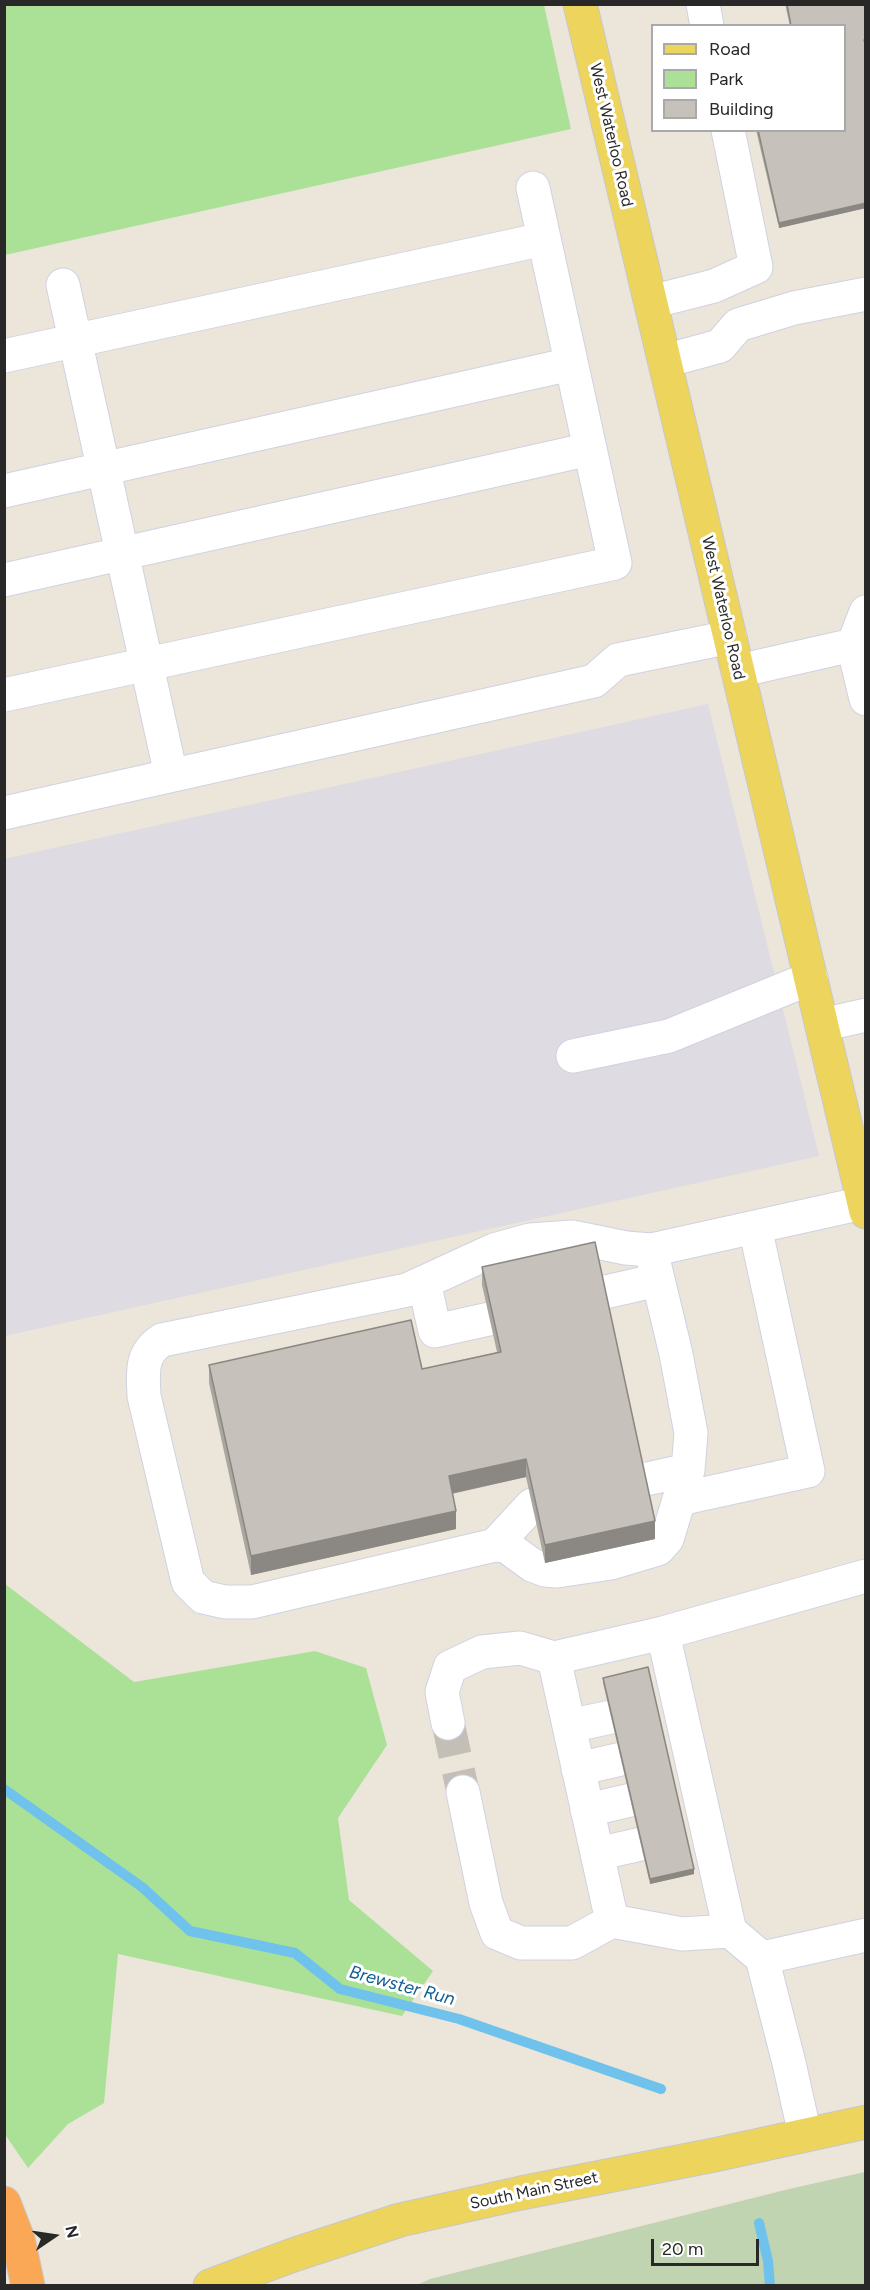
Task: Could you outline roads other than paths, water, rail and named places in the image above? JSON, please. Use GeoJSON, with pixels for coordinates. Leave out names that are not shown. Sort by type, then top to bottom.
{"type":"FeatureCollection","features":[{"type":"Feature","properties":{"kind":"highway"},"geometry":{"type":"LineString","coordinates":[[4,2203],[18,2239],[28,2286]]}},
{"type":"Feature","properties":{"kind":"main road","name":"West Waterloo Road"},"geometry":{"type":"LineString","coordinates":[[580,4],[864,1207]]}},
{"type":"Feature","properties":{"kind":"main road","name":"South Main Street"},"geometry":{"type":"LineString","coordinates":[[210,2286],[292,2255],[400,2220],[521,2193],[714,2156],[866,2122]]}},
{"type":"Feature","properties":{"kind":"street"},"geometry":{"type":"LineString","coordinates":[[703,4],[707,24]]}},
{"type":"Feature","properties":{"kind":"street"},"geometry":{"type":"LineString","coordinates":[[651,302],[714,286],[756,267],[728,132]]}},
{"type":"Feature","properties":{"kind":"street"},"geometry":{"type":"LineString","coordinates":[[4,695],[615,563],[533,188]]}},
{"type":"Feature","properties":{"kind":"street"},"geometry":{"type":"LineString","coordinates":[[4,356],[544,239]]}},
{"type":"Feature","properties":{"kind":"street"},"geometry":{"type":"LineString","coordinates":[[63,285],[171,775]]}},
{"type":"Feature","properties":{"kind":"street"},"geometry":{"type":"LineString","coordinates":[[665,362],[720,346],[738,324],[794,308],[866,294]]}},
{"type":"Feature","properties":{"kind":"street"},"geometry":{"type":"LineString","coordinates":[[4,491],[571,364]]}},
{"type":"Feature","properties":{"kind":"street"},"geometry":{"type":"LineString","coordinates":[[4,580],[590,449]]}},
{"type":"Feature","properties":{"kind":"street"},"geometry":{"type":"LineString","coordinates":[[866,612],[859,644],[866,699]]}},
{"type":"Feature","properties":{"kind":"street"},"geometry":{"type":"LineString","coordinates":[[4,813],[594,681],[618,660],[730,637]]}},
{"type":"Feature","properties":{"kind":"street"},"geometry":{"type":"LineString","coordinates":[[738,672],[859,644]]}},
{"type":"Feature","properties":{"kind":"street"},"geometry":{"type":"LineString","coordinates":[[573,1056],[669,1036],[811,978]]}},
{"type":"Feature","properties":{"kind":"street"},"geometry":{"type":"LineString","coordinates":[[822,1025],[866,1015]]}},
{"type":"Feature","properties":{"kind":"street"},"geometry":{"type":"LineString","coordinates":[[601,1293],[654,1265],[755,1227],[864,1207]]}},
{"type":"Feature","properties":{"kind":"street"},"geometry":{"type":"LineString","coordinates":[[642,1480],[684,1485],[808,1471],[755,1227]]}},
{"type":"Feature","properties":{"kind":"street"},"geometry":{"type":"LineString","coordinates":[[572,1237],[626,1248],[654,1265],[691,1433],[684,1485],[667,1539],[658,1549],[611,1563],[557,1571],[545,1570],[532,1565],[506,1546],[495,1545],[252,1602],[225,1602],[203,1597],[188,1582],[144,1396],[143,1365],[151,1347],[162,1340],[407,1290],[494,1250],[530,1240],[572,1237]]}},
{"type":"Feature","properties":{"kind":"street"},"geometry":{"type":"LineString","coordinates":[[424,1282],[435,1331],[489,1319]]}},
{"type":"Feature","properties":{"kind":"street"},"geometry":{"type":"LineString","coordinates":[[495,1545],[532,1505]]}},
{"type":"Feature","properties":{"kind":"street"},"geometry":{"type":"LineString","coordinates":[[448,1723],[442,1692],[450,1667],[482,1652],[520,1648],[554,1658],[663,1633],[866,1576]]}},
{"type":"Feature","properties":{"kind":"street"},"geometry":{"type":"LineString","coordinates":[[663,1633],[667,1704],[696,1831],[730,1931],[762,1958],[805,2136]]}},
{"type":"Feature","properties":{"kind":"street"},"geometry":{"type":"LineString","coordinates":[[554,1658],[612,1921]]}},
{"type":"Feature","properties":{"kind":"street"},"geometry":{"type":"LineString","coordinates":[[569,1726],[611,1717]]}},
{"type":"Feature","properties":{"kind":"street"},"geometry":{"type":"LineString","coordinates":[[578,1769],[621,1759]]}},
{"type":"Feature","properties":{"kind":"street"},"geometry":{"type":"LineString","coordinates":[[463,1792],[486,1904],[497,1933],[521,1943],[572,1943],[612,1921],[682,1934],[730,1931]]}},
{"type":"Feature","properties":{"kind":"street"},"geometry":{"type":"LineString","coordinates":[[587,1810],[631,1800]]}},
{"type":"Feature","properties":{"kind":"street"},"geometry":{"type":"LineString","coordinates":[[597,1854],[641,1844]]}},
{"type":"Feature","properties":{"kind":"street"},"geometry":{"type":"LineString","coordinates":[[762,1958],[866,1935]]}},
{"type":"Feature","properties":{"kind":"waterway","name":"Brewster Run"},"geometry":{"type":"LineString","coordinates":[[4,1789],[142,1887],[190,1931],[295,1953],[340,1989],[459,2019],[661,2089]]}},
{"type":"Feature","properties":{"kind":"waterway","name":"Brewster Run"},"geometry":{"type":"LineString","coordinates":[[759,2223],[768,2261],[770,2286]]}},
{"type":"Feature","properties":{"kind":"tunnel"},"geometry":{"type":"LineString","coordinates":[[448,1723],[463,1792]]}}]}
